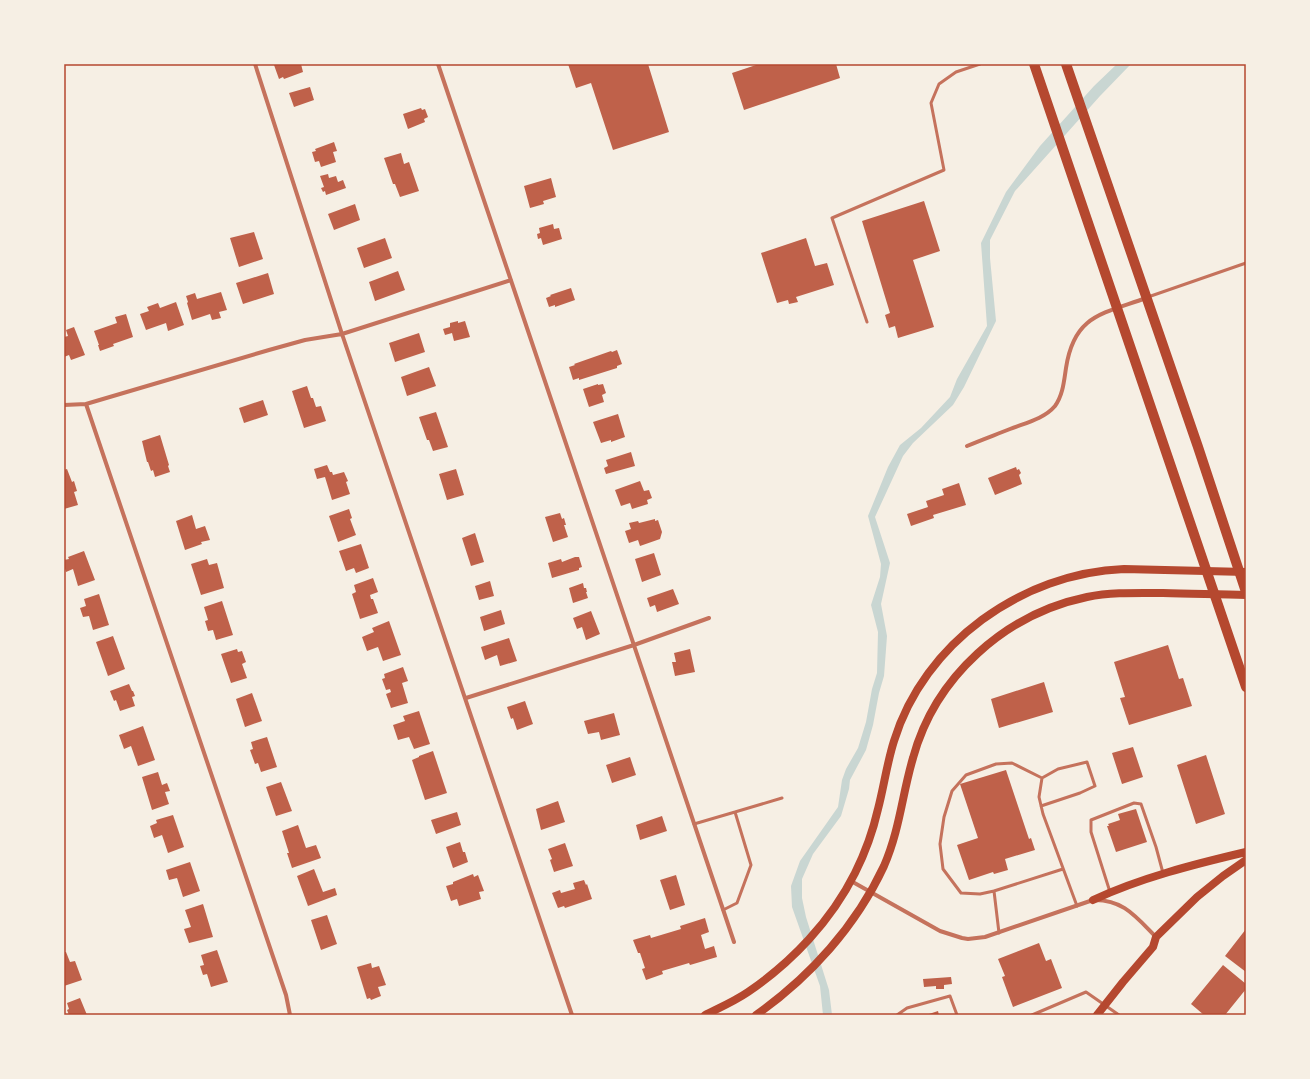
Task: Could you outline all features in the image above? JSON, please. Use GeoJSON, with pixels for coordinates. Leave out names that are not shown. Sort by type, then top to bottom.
{"type":"FeatureCollection","features":[{"type":"Feature","properties":{"kind":"main road"},"geometry":{"type":"LineString","coordinates":[[1034,64],[1246,687]]}},
{"type":"Feature","properties":{"kind":"main road"},"geometry":{"type":"LineString","coordinates":[[1066,64],[1243,572],[1246,592]]}},
{"type":"Feature","properties":{"kind":"main road"},"geometry":{"type":"LineString","coordinates":[[705,1015],[748,992],[775,971],[801,947],[821,924],[843,894],[863,855],[872,830],[894,740],[913,697],[940,659],[956,642],[990,613],[1012,600],[1044,586],[1077,575],[1110,570],[1143,569],[1243,572]]}},
{"type":"Feature","properties":{"kind":"main road"},"geometry":{"type":"LineString","coordinates":[[756,1015],[785,993],[830,949],[848,926],[870,892],[884,865],[894,838],[913,758],[923,730],[937,701],[965,665],[976,654],[1004,632],[1019,623],[1046,609],[1070,601],[1110,593],[1133,592],[1246,595]]}},
{"type":"Feature","properties":{"kind":"main road"},"geometry":{"type":"LineString","coordinates":[[1093,900],[1110,892],[1188,866],[1246,852]]}},
{"type":"Feature","properties":{"kind":"main road"},"geometry":{"type":"LineString","coordinates":[[1097,1015],[1152,947],[1156,937],[1197,897],[1228,872],[1246,860]]}},
{"type":"Feature","properties":{"kind":"street"},"geometry":{"type":"LineString","coordinates":[[255,64],[342,334],[572,1015]]}},
{"type":"Feature","properties":{"kind":"street"},"geometry":{"type":"LineString","coordinates":[[438,64],[734,942]]}},
{"type":"Feature","properties":{"kind":"street"},"geometry":{"type":"LineString","coordinates":[[64,405],[86,404],[305,340],[342,334],[511,280]]}},
{"type":"Feature","properties":{"kind":"street"},"geometry":{"type":"LineString","coordinates":[[967,446],[1036,420],[1049,411],[1055,406],[1062,393],[1071,346],[1078,331],[1094,318],[1147,298]]}},
{"type":"Feature","properties":{"kind":"street"},"geometry":{"type":"LineString","coordinates":[[86,404],[286,996],[290,1015]]}},
{"type":"Feature","properties":{"kind":"street"},"geometry":{"type":"LineString","coordinates":[[466,698],[634,645],[709,618]]}},
{"type":"Feature","properties":{"kind":"street"},"geometry":{"type":"LineString","coordinates":[[851,881],[940,931],[968,939],[985,937],[999,933],[1093,900],[1107,900],[1118,904],[1133,914],[1156,937]]}},
{"type":"Feature","properties":{"kind":"lane"},"geometry":{"type":"LineString","coordinates":[[867,322],[832,218],[944,170],[931,103],[939,84],[956,72],[980,64]]}},
{"type":"Feature","properties":{"kind":"lane"},"geometry":{"type":"LineString","coordinates":[[1147,298],[1246,263]]}},
{"type":"Feature","properties":{"kind":"lane"},"geometry":{"type":"LineString","coordinates":[[1041,806],[1080,793],[1095,786],[1087,762],[1058,769],[1042,778]]}},
{"type":"Feature","properties":{"kind":"lane"},"geometry":{"type":"LineString","coordinates":[[1042,778],[1012,763],[996,764],[966,775],[952,791],[944,816],[940,844],[943,869],[961,892],[980,894],[1063,869]]}},
{"type":"Feature","properties":{"kind":"lane"},"geometry":{"type":"LineString","coordinates":[[1042,778],[1039,797],[1043,814],[1077,906]]}},
{"type":"Feature","properties":{"kind":"lane"},"geometry":{"type":"LineString","coordinates":[[694,824],[782,798]]}},
{"type":"Feature","properties":{"kind":"lane"},"geometry":{"type":"LineString","coordinates":[[1110,892],[1091,832],[1091,820],[1134,803],[1140,804],[1156,847],[1163,874]]}},
{"type":"Feature","properties":{"kind":"lane"},"geometry":{"type":"LineString","coordinates":[[723,910],[737,903],[751,865],[735,812]]}},
{"type":"Feature","properties":{"kind":"lane"},"geometry":{"type":"LineString","coordinates":[[994,891],[999,933]]}},
{"type":"Feature","properties":{"kind":"lane"},"geometry":{"type":"LineString","coordinates":[[1032,1015],[1086,992],[1119,1015]]}},
{"type":"Feature","properties":{"kind":"lane"},"geometry":{"type":"LineString","coordinates":[[897,1015],[907,1008],[950,996],[957,1015]]}},
{"type":"Feature","properties":{"kind":"shaded area"},"geometry":{"type":"Polygon","coordinates":[[[1117,64],[1131,64],[1100,96],[1015,191],[990,240],[990,258],[996,321],[964,387],[953,405],[913,443],[903,456],[875,517],[890,563],[881,604],[887,636],[884,676],[866,750],[850,780],[849,789],[841,816],[813,854],[802,879],[802,898],[806,917],[829,990],[832,1015],[823,1015],[820,986],[792,907],[791,886],[800,861],[838,807],[842,780],[846,769],[858,748],[866,722],[872,689],[877,673],[878,632],[871,605],[880,577],[881,564],[868,516],[888,467],[900,445],[921,428],[950,397],[957,379],[987,326],[981,243],[1006,192],[1040,146],[1094,86],[1117,64]]]}},
{"type":"Feature","properties":{"kind":"building"},"geometry":{"type":"Polygon","coordinates":[[[301,64],[303,72],[284,79],[283,77],[279,79],[274,65],[301,64]]]}},
{"type":"Feature","properties":{"kind":"building"},"geometry":{"type":"Polygon","coordinates":[[[568,64],[648,64],[669,132],[613,150],[591,83],[576,88],[568,64]]]}},
{"type":"Feature","properties":{"kind":"building"},"geometry":{"type":"Polygon","coordinates":[[[759,64],[836,64],[840,78],[744,110],[732,73],[759,64]]]}},
{"type":"Feature","properties":{"kind":"building"},"geometry":{"type":"Polygon","coordinates":[[[310,87],[314,100],[294,107],[289,93],[310,87]]]}},
{"type":"Feature","properties":{"kind":"building"},"geometry":{"type":"Polygon","coordinates":[[[421,108],[422,110],[425,109],[428,117],[424,119],[425,122],[408,129],[403,114],[421,108]]]}},
{"type":"Feature","properties":{"kind":"building"},"geometry":{"type":"Polygon","coordinates":[[[334,142],[337,151],[333,152],[336,162],[321,167],[319,161],[315,162],[312,152],[316,151],[315,149],[334,142]]]}},
{"type":"Feature","properties":{"kind":"building"},"geometry":{"type":"Polygon","coordinates":[[[401,153],[404,164],[409,162],[419,191],[400,197],[395,184],[393,184],[384,158],[401,153]]]}},
{"type":"Feature","properties":{"kind":"building"},"geometry":{"type":"Polygon","coordinates":[[[328,174],[329,178],[336,176],[338,182],[343,180],[346,188],[326,195],[325,191],[323,192],[321,188],[324,187],[320,176],[328,174]]]}},
{"type":"Feature","properties":{"kind":"building"},"geometry":{"type":"Polygon","coordinates":[[[551,178],[556,197],[543,201],[544,204],[530,208],[524,186],[551,178]]]}},
{"type":"Feature","properties":{"kind":"building"},"geometry":{"type":"Polygon","coordinates":[[[924,201],[940,251],[913,260],[934,327],[898,338],[895,326],[889,328],[885,315],[890,313],[862,221],[924,201]]]}},
{"type":"Feature","properties":{"kind":"building"},"geometry":{"type":"Polygon","coordinates":[[[355,204],[360,220],[334,230],[328,214],[355,204]]]}},
{"type":"Feature","properties":{"kind":"building"},"geometry":{"type":"Polygon","coordinates":[[[553,224],[554,229],[559,228],[562,239],[543,245],[541,238],[538,239],[537,234],[540,233],[539,228],[553,224]]]}},
{"type":"Feature","properties":{"kind":"building"},"geometry":{"type":"Polygon","coordinates":[[[254,232],[263,259],[239,267],[230,238],[254,232]]]}},
{"type":"Feature","properties":{"kind":"building"},"geometry":{"type":"Polygon","coordinates":[[[385,238],[392,258],[364,268],[357,248],[385,238]]]}},
{"type":"Feature","properties":{"kind":"building"},"geometry":{"type":"Polygon","coordinates":[[[806,238],[815,266],[827,263],[834,285],[796,297],[798,302],[789,304],[788,300],[777,303],[761,253],[806,238]]]}},
{"type":"Feature","properties":{"kind":"building"},"geometry":{"type":"Polygon","coordinates":[[[398,271],[405,290],[375,301],[369,282],[398,271]]]}},
{"type":"Feature","properties":{"kind":"building"},"geometry":{"type":"Polygon","coordinates":[[[268,273],[274,294],[243,304],[236,283],[268,273]]]}},
{"type":"Feature","properties":{"kind":"building"},"geometry":{"type":"Polygon","coordinates":[[[571,288],[575,300],[555,307],[555,305],[549,307],[546,298],[551,296],[550,295],[571,288]]]}},
{"type":"Feature","properties":{"kind":"building"},"geometry":{"type":"Polygon","coordinates":[[[221,292],[227,310],[219,312],[221,318],[212,320],[210,314],[192,320],[186,296],[195,293],[197,299],[221,292]]]}},
{"type":"Feature","properties":{"kind":"building"},"geometry":{"type":"Polygon","coordinates":[[[176,302],[184,325],[168,331],[166,323],[146,330],[140,314],[149,311],[147,307],[158,303],[160,308],[176,302]]]}},
{"type":"Feature","properties":{"kind":"building"},"geometry":{"type":"Polygon","coordinates":[[[126,314],[133,337],[113,344],[114,346],[100,351],[94,331],[117,323],[115,317],[126,314]]]}},
{"type":"Feature","properties":{"kind":"building"},"geometry":{"type":"Polygon","coordinates":[[[458,321],[458,323],[465,321],[470,337],[454,341],[452,333],[445,335],[443,329],[450,327],[450,323],[458,321]]]}},
{"type":"Feature","properties":{"kind":"building"},"geometry":{"type":"Polygon","coordinates":[[[74,327],[85,355],[71,360],[69,355],[64,357],[64,337],[68,336],[66,330],[74,327]]]}},
{"type":"Feature","properties":{"kind":"building"},"geometry":{"type":"Polygon","coordinates":[[[419,333],[425,352],[395,362],[389,343],[419,333]]]}},
{"type":"Feature","properties":{"kind":"building"},"geometry":{"type":"Polygon","coordinates":[[[617,350],[622,364],[617,366],[617,368],[579,380],[579,378],[573,380],[569,367],[617,350]]]}},
{"type":"Feature","properties":{"kind":"building"},"geometry":{"type":"Polygon","coordinates":[[[429,367],[436,386],[407,396],[401,377],[429,367]]]}},
{"type":"Feature","properties":{"kind":"building"},"geometry":{"type":"Polygon","coordinates":[[[598,384],[603,384],[606,393],[602,395],[604,402],[589,407],[583,389],[598,384]]]}},
{"type":"Feature","properties":{"kind":"building"},"geometry":{"type":"Polygon","coordinates":[[[307,386],[316,407],[321,406],[326,421],[304,428],[292,391],[307,386]]]}},
{"type":"Feature","properties":{"kind":"building"},"geometry":{"type":"Polygon","coordinates":[[[263,400],[268,415],[244,423],[239,408],[263,400]]]}},
{"type":"Feature","properties":{"kind":"building"},"geometry":{"type":"Polygon","coordinates":[[[436,412],[448,447],[433,451],[429,440],[427,440],[419,417],[436,412]]]}},
{"type":"Feature","properties":{"kind":"building"},"geometry":{"type":"Polygon","coordinates":[[[618,414],[625,437],[611,442],[611,440],[601,443],[593,422],[618,414]]]}},
{"type":"Feature","properties":{"kind":"building"},"geometry":{"type":"Polygon","coordinates":[[[160,435],[170,472],[155,477],[153,470],[151,471],[147,462],[142,441],[160,435]]]}},
{"type":"Feature","properties":{"kind":"building"},"geometry":{"type":"Polygon","coordinates":[[[631,452],[635,466],[606,474],[604,468],[608,466],[606,460],[631,452]]]}},
{"type":"Feature","properties":{"kind":"building"},"geometry":{"type":"Polygon","coordinates":[[[327,465],[333,475],[344,472],[348,481],[346,482],[350,494],[332,500],[325,477],[317,479],[314,469],[327,465]]]}},
{"type":"Feature","properties":{"kind":"building"},"geometry":{"type":"Polygon","coordinates":[[[1016,467],[1021,473],[1019,475],[1022,484],[995,495],[988,478],[1016,467]]]}},
{"type":"Feature","properties":{"kind":"building"},"geometry":{"type":"Polygon","coordinates":[[[67,469],[72,482],[74,481],[77,491],[74,492],[78,505],[64,509],[64,470],[67,469]]]}},
{"type":"Feature","properties":{"kind":"building"},"geometry":{"type":"Polygon","coordinates":[[[456,469],[464,495],[447,500],[439,474],[456,469]]]}},
{"type":"Feature","properties":{"kind":"building"},"geometry":{"type":"Polygon","coordinates":[[[640,481],[644,491],[649,490],[652,498],[647,500],[648,504],[632,509],[630,503],[621,506],[615,490],[640,481]]]}},
{"type":"Feature","properties":{"kind":"building"},"geometry":{"type":"Polygon","coordinates":[[[959,483],[966,505],[933,515],[934,518],[911,526],[907,514],[928,507],[926,501],[944,495],[942,489],[959,483]]]}},
{"type":"Feature","properties":{"kind":"building"},"geometry":{"type":"Polygon","coordinates":[[[349,509],[352,518],[350,519],[356,535],[338,542],[329,516],[349,509]]]}},
{"type":"Feature","properties":{"kind":"building"},"geometry":{"type":"Polygon","coordinates":[[[560,513],[562,519],[564,518],[566,525],[564,525],[568,537],[553,542],[545,517],[560,513]]]}},
{"type":"Feature","properties":{"kind":"building"},"geometry":{"type":"Polygon","coordinates":[[[192,515],[196,529],[205,526],[210,540],[201,542],[202,544],[185,550],[176,521],[192,515]]]}},
{"type":"Feature","properties":{"kind":"building"},"geometry":{"type":"Polygon","coordinates":[[[655,519],[655,521],[658,520],[662,532],[660,539],[640,546],[638,540],[629,543],[625,531],[631,529],[629,523],[638,521],[639,523],[655,519]]]}},
{"type":"Feature","properties":{"kind":"building"},"geometry":{"type":"Polygon","coordinates":[[[475,533],[484,562],[471,566],[462,538],[475,533]]]}},
{"type":"Feature","properties":{"kind":"building"},"geometry":{"type":"Polygon","coordinates":[[[361,544],[369,568],[356,573],[354,568],[346,571],[339,551],[361,544]]]}},
{"type":"Feature","properties":{"kind":"building"},"geometry":{"type":"Polygon","coordinates":[[[84,551],[95,580],[78,586],[73,569],[66,572],[64,560],[84,551]]]}},
{"type":"Feature","properties":{"kind":"building"},"geometry":{"type":"Polygon","coordinates":[[[654,553],[661,575],[642,582],[635,559],[654,553]]]}},
{"type":"Feature","properties":{"kind":"building"},"geometry":{"type":"Polygon","coordinates":[[[579,557],[582,567],[579,568],[579,570],[552,578],[548,563],[561,559],[562,562],[579,557]]]}},
{"type":"Feature","properties":{"kind":"building"},"geometry":{"type":"Polygon","coordinates":[[[207,559],[209,565],[217,563],[224,588],[201,595],[191,564],[207,559]]]}},
{"type":"Feature","properties":{"kind":"building"},"geometry":{"type":"Polygon","coordinates":[[[373,578],[378,592],[370,595],[378,613],[360,619],[352,594],[356,592],[354,585],[373,578]]]}},
{"type":"Feature","properties":{"kind":"building"},"geometry":{"type":"Polygon","coordinates":[[[490,581],[494,596],[479,600],[475,586],[490,581]]]}},
{"type":"Feature","properties":{"kind":"building"},"geometry":{"type":"Polygon","coordinates":[[[583,583],[584,588],[586,588],[588,598],[573,603],[569,588],[583,583]]]}},
{"type":"Feature","properties":{"kind":"building"},"geometry":{"type":"Polygon","coordinates":[[[673,589],[679,604],[657,612],[655,605],[650,607],[647,598],[673,589]]]}},
{"type":"Feature","properties":{"kind":"building"},"geometry":{"type":"Polygon","coordinates":[[[99,594],[109,625],[93,630],[89,616],[83,617],[80,608],[86,606],[84,599],[99,594]]]}},
{"type":"Feature","properties":{"kind":"building"},"geometry":{"type":"Polygon","coordinates":[[[222,601],[233,635],[216,640],[213,630],[208,631],[205,621],[208,620],[204,607],[222,601]]]}},
{"type":"Feature","properties":{"kind":"building"},"geometry":{"type":"Polygon","coordinates":[[[501,610],[505,624],[484,631],[480,617],[501,610]]]}},
{"type":"Feature","properties":{"kind":"building"},"geometry":{"type":"Polygon","coordinates":[[[591,611],[600,634],[586,640],[582,627],[577,629],[573,618],[591,611]]]}},
{"type":"Feature","properties":{"kind":"building"},"geometry":{"type":"Polygon","coordinates":[[[389,621],[401,655],[383,661],[378,647],[367,651],[362,637],[374,632],[372,628],[389,621]]]}},
{"type":"Feature","properties":{"kind":"building"},"geometry":{"type":"Polygon","coordinates":[[[113,636],[125,669],[108,676],[96,642],[113,636]]]}},
{"type":"Feature","properties":{"kind":"building"},"geometry":{"type":"Polygon","coordinates":[[[509,638],[517,661],[500,666],[497,655],[485,660],[481,647],[509,638]]]}},
{"type":"Feature","properties":{"kind":"building"},"geometry":{"type":"Polygon","coordinates":[[[1168,645],[1179,679],[1183,678],[1192,706],[1129,725],[1120,698],[1125,697],[1114,662],[1168,645]]]}},
{"type":"Feature","properties":{"kind":"building"},"geometry":{"type":"Polygon","coordinates":[[[237,649],[238,652],[242,651],[246,662],[242,664],[247,678],[231,683],[221,654],[237,649]]]}},
{"type":"Feature","properties":{"kind":"building"},"geometry":{"type":"Polygon","coordinates":[[[690,649],[695,672],[675,676],[672,662],[676,662],[674,653],[690,649]]]}},
{"type":"Feature","properties":{"kind":"building"},"geometry":{"type":"Polygon","coordinates":[[[403,667],[408,681],[402,683],[408,703],[391,708],[386,694],[391,692],[390,689],[386,690],[382,679],[385,678],[384,674],[403,667]]]}},
{"type":"Feature","properties":{"kind":"building"},"geometry":{"type":"Polygon","coordinates":[[[1044,682],[1053,712],[999,728],[991,699],[1044,682]]]}},
{"type":"Feature","properties":{"kind":"building"},"geometry":{"type":"Polygon","coordinates":[[[129,684],[135,696],[132,697],[135,706],[120,711],[116,700],[114,701],[110,691],[129,684]]]}},
{"type":"Feature","properties":{"kind":"building"},"geometry":{"type":"Polygon","coordinates":[[[252,693],[262,721],[245,727],[236,699],[252,693]]]}},
{"type":"Feature","properties":{"kind":"building"},"geometry":{"type":"Polygon","coordinates":[[[525,701],[533,724],[517,730],[507,707],[525,701]]]}},
{"type":"Feature","properties":{"kind":"building"},"geometry":{"type":"Polygon","coordinates":[[[419,711],[430,744],[414,749],[409,737],[398,740],[393,725],[405,721],[403,716],[419,711]]]}},
{"type":"Feature","properties":{"kind":"building"},"geometry":{"type":"Polygon","coordinates":[[[614,713],[620,735],[601,740],[599,732],[588,734],[584,721],[614,713]]]}},
{"type":"Feature","properties":{"kind":"building"},"geometry":{"type":"Polygon","coordinates":[[[143,726],[155,760],[138,766],[131,746],[124,749],[119,735],[143,726]]]}},
{"type":"Feature","properties":{"kind":"building"},"geometry":{"type":"Polygon","coordinates":[[[267,737],[277,767],[261,772],[258,763],[255,764],[250,750],[253,749],[251,742],[267,737]]]}},
{"type":"Feature","properties":{"kind":"building"},"geometry":{"type":"Polygon","coordinates":[[[1133,747],[1143,777],[1122,784],[1112,753],[1133,747]]]}},
{"type":"Feature","properties":{"kind":"building"},"geometry":{"type":"Polygon","coordinates":[[[433,751],[447,793],[425,800],[412,760],[433,751]]]}},
{"type":"Feature","properties":{"kind":"building"},"geometry":{"type":"Polygon","coordinates":[[[1206,755],[1225,814],[1196,824],[1177,765],[1206,755]]]}},
{"type":"Feature","properties":{"kind":"building"},"geometry":{"type":"Polygon","coordinates":[[[630,757],[636,775],[612,783],[606,765],[630,757]]]}},
{"type":"Feature","properties":{"kind":"building"},"geometry":{"type":"Polygon","coordinates":[[[1006,770],[1029,839],[1031,838],[1035,850],[1005,859],[1008,870],[994,874],[993,872],[969,880],[957,845],[978,838],[960,784],[1006,770]]]}},
{"type":"Feature","properties":{"kind":"building"},"geometry":{"type":"Polygon","coordinates":[[[158,772],[162,785],[167,783],[170,791],[165,792],[169,804],[152,810],[142,777],[158,772]]]}},
{"type":"Feature","properties":{"kind":"building"},"geometry":{"type":"Polygon","coordinates":[[[281,782],[292,811],[276,816],[266,787],[281,782]]]}},
{"type":"Feature","properties":{"kind":"building"},"geometry":{"type":"Polygon","coordinates":[[[558,801],[565,822],[541,830],[536,809],[558,801]]]}},
{"type":"Feature","properties":{"kind":"building"},"geometry":{"type":"Polygon","coordinates":[[[1136,809],[1147,842],[1116,852],[1107,826],[1109,826],[1108,824],[1120,820],[1118,814],[1136,809]]]}},
{"type":"Feature","properties":{"kind":"building"},"geometry":{"type":"Polygon","coordinates":[[[457,812],[461,825],[436,834],[431,820],[457,812]]]}},
{"type":"Feature","properties":{"kind":"building"},"geometry":{"type":"Polygon","coordinates":[[[173,815],[184,847],[168,853],[162,835],[154,838],[150,826],[157,823],[156,820],[173,815]]]}},
{"type":"Feature","properties":{"kind":"building"},"geometry":{"type":"Polygon","coordinates":[[[662,816],[667,831],[640,840],[636,825],[662,816]]]}},
{"type":"Feature","properties":{"kind":"building"},"geometry":{"type":"Polygon","coordinates":[[[298,825],[306,848],[316,845],[321,858],[292,868],[282,831],[298,825]]]}},
{"type":"Feature","properties":{"kind":"building"},"geometry":{"type":"Polygon","coordinates":[[[460,842],[468,862],[453,868],[446,847],[460,842]]]}},
{"type":"Feature","properties":{"kind":"building"},"geometry":{"type":"Polygon","coordinates":[[[565,843],[573,866],[554,872],[550,860],[552,859],[548,849],[565,843]]]}},
{"type":"Feature","properties":{"kind":"building"},"geometry":{"type":"Polygon","coordinates":[[[190,862],[200,891],[183,897],[177,878],[169,880],[166,870],[190,862]]]}},
{"type":"Feature","properties":{"kind":"building"},"geometry":{"type":"Polygon","coordinates":[[[314,869],[323,892],[335,888],[337,895],[308,906],[297,876],[314,869]]]}},
{"type":"Feature","properties":{"kind":"building"},"geometry":{"type":"Polygon","coordinates":[[[473,874],[474,877],[478,875],[484,891],[479,892],[481,899],[459,906],[457,899],[451,901],[446,886],[473,874]]]}},
{"type":"Feature","properties":{"kind":"building"},"geometry":{"type":"Polygon","coordinates":[[[676,875],[685,905],[670,910],[660,880],[676,875]]]}},
{"type":"Feature","properties":{"kind":"building"},"geometry":{"type":"Polygon","coordinates":[[[584,880],[586,885],[587,884],[592,899],[565,908],[564,906],[558,908],[552,893],[560,890],[561,893],[575,889],[573,883],[584,880]]]}},
{"type":"Feature","properties":{"kind":"building"},"geometry":{"type":"Polygon","coordinates":[[[203,904],[213,937],[189,943],[184,929],[191,927],[185,910],[203,904]]]}},
{"type":"Feature","properties":{"kind":"building"},"geometry":{"type":"Polygon","coordinates":[[[327,915],[337,944],[321,950],[311,920],[327,915]]]}},
{"type":"Feature","properties":{"kind":"building"},"geometry":{"type":"Polygon","coordinates":[[[705,918],[709,932],[701,935],[705,949],[714,946],[717,957],[662,971],[663,974],[646,980],[642,969],[645,968],[640,953],[638,953],[633,940],[650,935],[651,938],[681,929],[680,926],[705,918]]]}},
{"type":"Feature","properties":{"kind":"building"},"geometry":{"type":"Polygon","coordinates":[[[1246,929],[1246,972],[1225,956],[1246,929]]]}},
{"type":"Feature","properties":{"kind":"building"},"geometry":{"type":"Polygon","coordinates":[[[1039,943],[1046,961],[1051,959],[1062,988],[1013,1007],[1002,977],[1005,976],[998,959],[1039,943]]]}},
{"type":"Feature","properties":{"kind":"building"},"geometry":{"type":"Polygon","coordinates":[[[217,950],[228,982],[211,987],[207,974],[203,975],[200,966],[204,965],[201,955],[217,950]]]}},
{"type":"Feature","properties":{"kind":"building"},"geometry":{"type":"Polygon","coordinates":[[[64,952],[66,952],[70,962],[75,961],[82,980],[64,986],[64,952]]]}},
{"type":"Feature","properties":{"kind":"building"},"geometry":{"type":"Polygon","coordinates":[[[371,963],[372,968],[379,966],[386,985],[378,987],[381,996],[371,1000],[370,998],[367,999],[357,967],[371,963]]]}},
{"type":"Feature","properties":{"kind":"building"},"geometry":{"type":"Polygon","coordinates":[[[1223,965],[1246,984],[1246,989],[1225,1015],[1204,1015],[1191,1004],[1223,965]]]}},
{"type":"Feature","properties":{"kind":"building"},"geometry":{"type":"Polygon","coordinates":[[[951,977],[952,984],[944,985],[944,989],[936,989],[936,986],[924,987],[923,979],[951,977]]]}},
{"type":"Feature","properties":{"kind":"building"},"geometry":{"type":"Polygon","coordinates":[[[80,998],[87,1015],[69,1015],[67,1003],[80,998]]]}},
{"type":"Feature","properties":{"kind":"building"},"geometry":{"type":"Polygon","coordinates":[[[938,1011],[939,1015],[926,1015],[938,1011]]]}}]}
